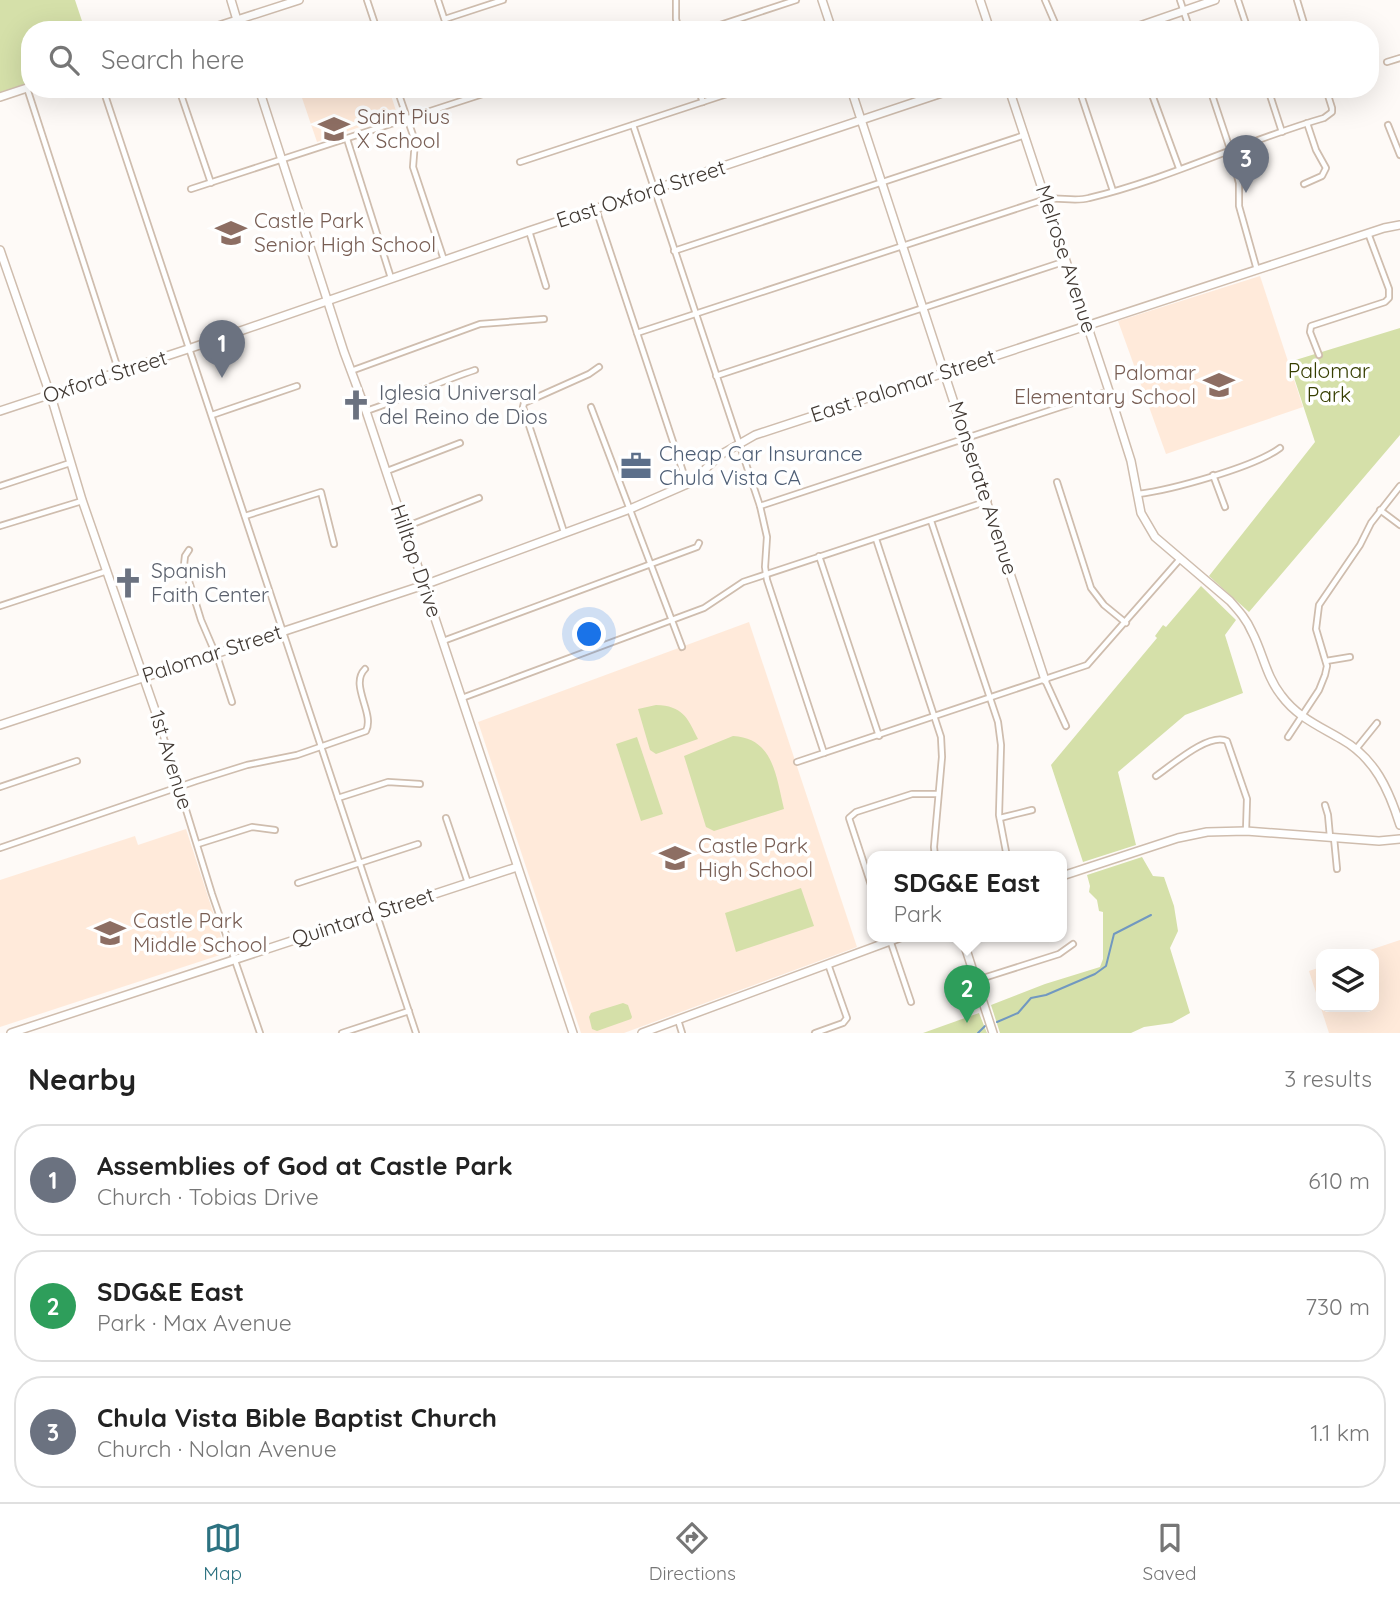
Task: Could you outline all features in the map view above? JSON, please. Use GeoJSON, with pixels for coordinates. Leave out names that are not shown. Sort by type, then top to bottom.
{"type":"FeatureCollection","features":[{"type":"Feature","properties":{"kind":"street"},"geometry":{"type":"LineString","coordinates":[[231,0],[237,20]]}},
{"type":"Feature","properties":{"kind":"street"},"geometry":{"type":"LineString","coordinates":[[234,21],[299,0]]}},
{"type":"Feature","properties":{"kind":"street"},"geometry":{"type":"LineString","coordinates":[[367,0],[374,21]]}},
{"type":"Feature","properties":{"kind":"street"},"geometry":{"type":"LineString","coordinates":[[438,0],[445,19],[503,0]]}},
{"type":"Feature","properties":{"kind":"street"},"geometry":{"type":"LineString","coordinates":[[676,0],[677,21]]}},
{"type":"Feature","properties":{"kind":"street"},"geometry":{"type":"LineString","coordinates":[[732,21],[796,0]]}},
{"type":"Feature","properties":{"kind":"street"},"geometry":{"type":"LineString","coordinates":[[822,0],[829,21]]}},
{"type":"Feature","properties":{"kind":"street"},"geometry":{"type":"LineString","coordinates":[[980,0],[987,21]]}},
{"type":"Feature","properties":{"kind":"street"},"geometry":{"type":"LineString","coordinates":[[1045,0],[1054,21]]}},
{"type":"Feature","properties":{"kind":"street"},"geometry":{"type":"LineString","coordinates":[[1180,0],[1187,21]]}},
{"type":"Feature","properties":{"kind":"street"},"geometry":{"type":"LineString","coordinates":[[1154,21],[1215,0]]}},
{"type":"Feature","properties":{"kind":"street"},"geometry":{"type":"LineString","coordinates":[[1238,0],[1245,21]]}},
{"type":"Feature","properties":{"kind":"street"},"geometry":{"type":"LineString","coordinates":[[1297,0],[1303,21]]}},
{"type":"Feature","properties":{"kind":"street"},"geometry":{"type":"LineString","coordinates":[[1387,62],[1400,58]]}},
{"type":"Feature","properties":{"kind":"street"},"geometry":{"type":"LineString","coordinates":[[0,97],[21,90]]}},
{"type":"Feature","properties":{"kind":"street"},"geometry":{"type":"LineString","coordinates":[[31,98],[119,372]]}},
{"type":"Feature","properties":{"kind":"street"},"geometry":{"type":"LineString","coordinates":[[106,98],[416,1033]]}},
{"type":"Feature","properties":{"kind":"street"},"geometry":{"type":"LineString","coordinates":[[183,98],[211,183]]}},
{"type":"Feature","properties":{"kind":"street","name":"Hilltop Drive"},"geometry":{"type":"LineString","coordinates":[[262,98],[573,1033]]}},
{"type":"Feature","properties":{"kind":"street"},"geometry":{"type":"LineString","coordinates":[[400,98],[415,141],[413,167],[444,261]]}},
{"type":"Feature","properties":{"kind":"street"},"geometry":{"type":"LineString","coordinates":[[191,189],[469,98]]}},
{"type":"Feature","properties":{"kind":"street"},"geometry":{"type":"LineString","coordinates":[[701,98],[703,102]]}},
{"type":"Feature","properties":{"kind":"street"},"geometry":{"type":"LineString","coordinates":[[520,162],[715,98]]}},
{"type":"Feature","properties":{"kind":"street","name":"Monserate Avenue"},"geometry":{"type":"LineString","coordinates":[[854,98],[1045,680],[1066,726]]}},
{"type":"Feature","properties":{"kind":"street","name":"East Oxford Street"},"geometry":{"type":"LineString","coordinates":[[329,301],[861,120],[918,98]]}},
{"type":"Feature","properties":{"kind":"street","name":"Melrose Avenue"},"geometry":{"type":"LineString","coordinates":[[1012,98],[1131,461],[1141,513],[1150,530],[1241,613],[1253,633],[1274,686],[1282,698],[1301,716],[1356,749],[1380,775],[1400,825]]}},
{"type":"Feature","properties":{"kind":"street"},"geometry":{"type":"LineString","coordinates":[[1082,98],[1113,191]]}},
{"type":"Feature","properties":{"kind":"street"},"geometry":{"type":"LineString","coordinates":[[1153,98],[1179,168]]}},
{"type":"Feature","properties":{"kind":"street"},"geometry":{"type":"LineString","coordinates":[[1213,98],[1239,183],[1239,206],[1257,271]]}},
{"type":"Feature","properties":{"kind":"street"},"geometry":{"type":"LineString","coordinates":[[1271,98],[1282,132]]}},
{"type":"Feature","properties":{"kind":"street"},"geometry":{"type":"LineString","coordinates":[[637,333],[1046,199],[1086,199],[1113,191],[1329,116],[1332,108],[1329,98]]}},
{"type":"Feature","properties":{"kind":"street"},"geometry":{"type":"LineString","coordinates":[[1304,184],[1322,176],[1326,168],[1316,150],[1307,123]]}},
{"type":"Feature","properties":{"kind":"street"},"geometry":{"type":"LineString","coordinates":[[633,125],[760,506],[768,537],[765,574],[824,753]]}},
{"type":"Feature","properties":{"kind":"street"},"geometry":{"type":"LineString","coordinates":[[1388,125],[1400,155]]}},
{"type":"Feature","properties":{"kind":"street"},"geometry":{"type":"LineString","coordinates":[[674,251],[1025,135]]}},
{"type":"Feature","properties":{"kind":"street"},"geometry":{"type":"LineString","coordinates":[[347,139],[391,280]]}},
{"type":"Feature","properties":{"kind":"street"},"geometry":{"type":"LineString","coordinates":[[596,209],[687,484]]}},
{"type":"Feature","properties":{"kind":"street","name":"East Palomar Street"},"geometry":{"type":"LineString","coordinates":[[424,585],[631,509],[687,484],[738,443],[755,435],[1368,233],[1400,225]]}},
{"type":"Feature","properties":{"kind":"street"},"geometry":{"type":"LineString","coordinates":[[529,231],[546,286]]}},
{"type":"Feature","properties":{"kind":"street"},"geometry":{"type":"LineString","coordinates":[[1319,355],[1310,332],[1311,326],[1385,302],[1389,298],[1389,289],[1368,233]]}},
{"type":"Feature","properties":{"kind":"street","name":"1st Avenue"},"geometry":{"type":"LineString","coordinates":[[0,252],[50,395],[82,500],[144,676],[260,1033]]}},
{"type":"Feature","properties":{"kind":"street"},"geometry":{"type":"LineString","coordinates":[[716,376],[1066,261]]}},
{"type":"Feature","properties":{"kind":"street","name":"Oxford Street"},"geometry":{"type":"LineString","coordinates":[[0,411],[329,301]]}},
{"type":"Feature","properties":{"kind":"street"},"geometry":{"type":"LineString","coordinates":[[351,371],[480,324],[544,319]]}},
{"type":"Feature","properties":{"kind":"street"},"geometry":{"type":"LineString","coordinates":[[565,533],[523,407],[524,403],[599,367]]}},
{"type":"Feature","properties":{"kind":"street"},"geometry":{"type":"LineString","coordinates":[[366,411],[475,370]]}},
{"type":"Feature","properties":{"kind":"street"},"geometry":{"type":"LineString","coordinates":[[212,415],[297,386]]}},
{"type":"Feature","properties":{"kind":"street"},"geometry":{"type":"LineString","coordinates":[[760,506],[1109,391]]}},
{"type":"Feature","properties":{"kind":"street"},"geometry":{"type":"LineString","coordinates":[[592,407],[682,647]]}},
{"type":"Feature","properties":{"kind":"street"},"geometry":{"type":"LineString","coordinates":[[386,472],[460,443]]}},
{"type":"Feature","properties":{"kind":"street"},"geometry":{"type":"LineString","coordinates":[[1137,494],[1175,487],[1213,475],[1271,455],[1280,448]]}},
{"type":"Feature","properties":{"kind":"street"},"geometry":{"type":"LineString","coordinates":[[0,486],[71,463]]}},
{"type":"Feature","properties":{"kind":"street"},"geometry":{"type":"LineString","coordinates":[[1213,475],[1225,506]]}},
{"type":"Feature","properties":{"kind":"street"},"geometry":{"type":"LineString","coordinates":[[1057,482],[1091,588],[1104,605],[1126,623]]}},
{"type":"Feature","properties":{"kind":"street"},"geometry":{"type":"LineString","coordinates":[[1288,737],[1319,690],[1325,675],[1326,661],[1316,629],[1319,605],[1360,545],[1371,523],[1400,486]]}},
{"type":"Feature","properties":{"kind":"street"},"geometry":{"type":"LineString","coordinates":[[245,516],[321,492],[334,544]]}},
{"type":"Feature","properties":{"kind":"street"},"geometry":{"type":"LineString","coordinates":[[404,527],[479,498]]}},
{"type":"Feature","properties":{"kind":"street"},"geometry":{"type":"LineString","coordinates":[[0,526],[82,500]]}},
{"type":"Feature","properties":{"kind":"street"},"geometry":{"type":"LineString","coordinates":[[462,698],[704,608],[734,586],[765,574],[988,501]]}},
{"type":"Feature","properties":{"kind":"street"},"geometry":{"type":"LineString","coordinates":[[1380,510],[1400,525]]}},
{"type":"Feature","properties":{"kind":"street"},"geometry":{"type":"LineString","coordinates":[[931,521],[990,698],[1000,738],[1000,818],[1006,851]]}},
{"type":"Feature","properties":{"kind":"street"},"geometry":{"type":"LineString","coordinates":[[876,539],[942,746],[934,851]]}},
{"type":"Feature","properties":{"kind":"street"},"geometry":{"type":"LineString","coordinates":[[442,641],[650,565],[697,547],[699,543]]}},
{"type":"Feature","properties":{"kind":"street"},"geometry":{"type":"LineString","coordinates":[[189,550],[184,565],[201,620],[232,702]]}},
{"type":"Feature","properties":{"kind":"street"},"geometry":{"type":"LineString","coordinates":[[819,556],[879,736]]}},
{"type":"Feature","properties":{"kind":"street"},"geometry":{"type":"LineString","coordinates":[[797,762],[1087,665],[1180,559]]}},
{"type":"Feature","properties":{"kind":"street"},"geometry":{"type":"LineString","coordinates":[[0,606],[108,571]]}},
{"type":"Feature","properties":{"kind":"street","name":"Palomar Street"},"geometry":{"type":"LineString","coordinates":[[0,725],[424,585]]}},
{"type":"Feature","properties":{"kind":"street"},"geometry":{"type":"LineString","coordinates":[[1326,661],[1350,657]]}},
{"type":"Feature","properties":{"kind":"street"},"geometry":{"type":"LineString","coordinates":[[0,848],[247,765],[296,755],[357,735],[369,728],[359,680],[365,669]]}},
{"type":"Feature","properties":{"kind":"street"},"geometry":{"type":"LineString","coordinates":[[1356,749],[1377,723]]}},
{"type":"Feature","properties":{"kind":"street"},"geometry":{"type":"LineString","coordinates":[[1156,776],[1208,741],[1221,738],[1227,741],[1247,799],[1246,831]]}},
{"type":"Feature","properties":{"kind":"street"},"geometry":{"type":"LineString","coordinates":[[0,787],[77,761]]}},
{"type":"Feature","properties":{"kind":"street"},"geometry":{"type":"LineString","coordinates":[[338,798],[388,782],[421,783]]}},
{"type":"Feature","properties":{"kind":"street"},"geometry":{"type":"LineString","coordinates":[[867,870],[849,818],[856,812],[912,794],[938,794]]}},
{"type":"Feature","properties":{"kind":"street"},"geometry":{"type":"LineString","coordinates":[[1325,805],[1337,869]]}},
{"type":"Feature","properties":{"kind":"street"},"geometry":{"type":"LineString","coordinates":[[1000,818],[1032,810]]}},
{"type":"Feature","properties":{"kind":"street"},"geometry":{"type":"LineString","coordinates":[[446,818],[468,883]]}},
{"type":"Feature","properties":{"kind":"street"},"geometry":{"type":"LineString","coordinates":[[198,844],[251,827],[275,830]]}},
{"type":"Feature","properties":{"kind":"street"},"geometry":{"type":"LineString","coordinates":[[1067,874],[1195,834],[1224,830],[1379,841],[1400,839]]}},
{"type":"Feature","properties":{"kind":"street"},"geometry":{"type":"LineString","coordinates":[[298,883],[418,844]]}},
{"type":"Feature","properties":{"kind":"street","name":"Quintard Street"},"geometry":{"type":"LineString","coordinates":[[10,1033],[517,867]]}},
{"type":"Feature","properties":{"kind":"street"},"geometry":{"type":"LineString","coordinates":[[642,1033],[882,942]]}},
{"type":"Feature","properties":{"kind":"street"},"geometry":{"type":"LineString","coordinates":[[890,942],[911,1002]]}},
{"type":"Feature","properties":{"kind":"street"},"geometry":{"type":"LineString","coordinates":[[964,942],[993,1033]]}},
{"type":"Feature","properties":{"kind":"street"},"geometry":{"type":"LineString","coordinates":[[977,980],[1059,954],[1073,944]]}},
{"type":"Feature","properties":{"kind":"street"},"geometry":{"type":"LineString","coordinates":[[815,1033],[843,1023],[847,1018],[828,964]]}},
{"type":"Feature","properties":{"kind":"street"},"geometry":{"type":"LineString","coordinates":[[342,1033],[409,1011]]}},
{"type":"Feature","properties":{"kind":"street"},"geometry":{"type":"LineString","coordinates":[[678,1020],[682,1033]]}},
{"type":"Feature","properties":{"kind":"shaded area","name":"Saint Pius X School"},"geometry":{"type":"Polygon","coordinates":[[[302,98],[392,98],[397,114],[317,142],[302,98]]]}},
{"type":"Feature","properties":{"kind":"shaded area","name":"Palomar Elementary School"},"geometry":{"type":"Polygon","coordinates":[[[1260,276],[1303,407],[1166,454],[1118,321],[1260,276]]]}},
{"type":"Feature","properties":{"kind":"shaded area","name":"Castle Park High School"},"geometry":{"type":"Polygon","coordinates":[[[749,622],[857,947],[624,1033],[581,1033],[478,722],[749,622]]]}},
{"type":"Feature","properties":{"kind":"shaded area","name":"Castle Park Middle School"},"geometry":{"type":"Polygon","coordinates":[[[186,829],[225,949],[223,954],[0,1027],[0,880],[135,836],[138,845],[186,829]]]}},
{"type":"Feature","properties":{"kind":"shaded area"},"geometry":{"type":"Polygon","coordinates":[[[1400,940],[1400,1033],[1329,1033],[1322,1012],[1379,1012],[1379,949],[1373,949],[1400,940]]]}},
{"type":"Feature","properties":{"kind":"shaded area"},"geometry":{"type":"Polygon","coordinates":[[[1316,969],[1316,993],[1309,971],[1316,969]]]}},
{"type":"Feature","properties":{"kind":"green space"},"geometry":{"type":"Polygon","coordinates":[[[0,0],[75,0],[82,21],[21,21],[21,92],[0,99],[0,0]]]}},
{"type":"Feature","properties":{"kind":"green space","name":"Palomar Park"},"geometry":{"type":"Polygon","coordinates":[[[1400,328],[1400,435],[1249,612],[1209,576],[1315,442],[1289,362],[1400,328]]]}},
{"type":"Feature","properties":{"kind":"green space"},"geometry":{"type":"Polygon","coordinates":[[[1201,586],[1236,620],[1225,635],[1243,693],[1185,715],[1118,772],[1136,845],[1083,862],[1051,765],[1157,638],[1155,636],[1163,625],[1166,627],[1201,586]]]}},
{"type":"Feature","properties":{"kind":"green space"},"geometry":{"type":"Polygon","coordinates":[[[656,705],[678,710],[683,714],[698,739],[656,754],[650,750],[638,709],[656,705]]]}},
{"type":"Feature","properties":{"kind":"green space"},"geometry":{"type":"Polygon","coordinates":[[[733,736],[757,743],[765,751],[775,771],[784,809],[714,831],[706,827],[684,756],[733,736]]]}},
{"type":"Feature","properties":{"kind":"green space"},"geometry":{"type":"Polygon","coordinates":[[[637,737],[663,814],[641,821],[616,744],[637,737]]]}},
{"type":"Feature","properties":{"kind":"green space"},"geometry":{"type":"Polygon","coordinates":[[[1142,857],[1153,876],[1164,877],[1174,906],[1178,931],[1170,948],[1190,1013],[1172,1023],[1144,1027],[1131,1033],[1000,1033],[991,1005],[1100,967],[1103,959],[1103,912],[1099,911],[1097,900],[1089,892],[1087,875],[1142,857]]]}},
{"type":"Feature","properties":{"kind":"green space"},"geometry":{"type":"Polygon","coordinates":[[[801,888],[814,926],[736,952],[725,913],[801,888]]]}},
{"type":"Feature","properties":{"kind":"green space"},"geometry":{"type":"Polygon","coordinates":[[[623,1003],[628,1005],[631,1019],[597,1031],[592,1029],[589,1017],[591,1013],[623,1003]]]}},
{"type":"Feature","properties":{"kind":"green space"},"geometry":{"type":"Polygon","coordinates":[[[979,1013],[987,1033],[923,1033],[979,1013]]]}},
{"type":"Feature","properties":{"kind":"waterway"},"geometry":{"type":"LineString","coordinates":[[997,1022],[1018,1013],[1031,998],[1046,995],[1095,974],[1106,966],[1114,934],[1151,915]]}},
{"type":"Feature","properties":{"kind":"waterway"},"geometry":{"type":"LineString","coordinates":[[978,1033],[985,1026]]}},
{"type":"Feature","properties":{"kind":"place","name":"Saint Pius X School"},"geometry":{"type":"Point","coordinates":[334,129]}},
{"type":"Feature","properties":{"kind":"place","name":"Chula Vista Bible Baptist Church"},"geometry":{"type":"Point","coordinates":[1246,193]}},
{"type":"Feature","properties":{"kind":"place","name":"Castle Park Senior High School"},"geometry":{"type":"Point","coordinates":[231,233]}},
{"type":"Feature","properties":{"kind":"place","name":"Assemblies of God at Castle Park"},"geometry":{"type":"Point","coordinates":[222,378]}},
{"type":"Feature","properties":{"kind":"place","name":"Palomar Elementary School"},"geometry":{"type":"Point","coordinates":[1219,385]}},
{"type":"Feature","properties":{"kind":"place","name":"Iglesia Universal del Reino de Dios"},"geometry":{"type":"Point","coordinates":[356,405]}},
{"type":"Feature","properties":{"kind":"place","name":"Cheap Car Insurance Chula Vista CA"},"geometry":{"type":"Point","coordinates":[636,466]}},
{"type":"Feature","properties":{"kind":"place","name":"Spanish Faith Center"},"geometry":{"type":"Point","coordinates":[128,583]}},
{"type":"Feature","properties":{"kind":"place","name":"Castle Park High School"},"geometry":{"type":"Point","coordinates":[675,858]}},
{"type":"Feature","properties":{"kind":"place","name":"Castle Park Middle School"},"geometry":{"type":"Point","coordinates":[110,933]}},
{"type":"Feature","properties":{"kind":"place","name":"SDG&E East"},"geometry":{"type":"Point","coordinates":[967,1023]}}]}
